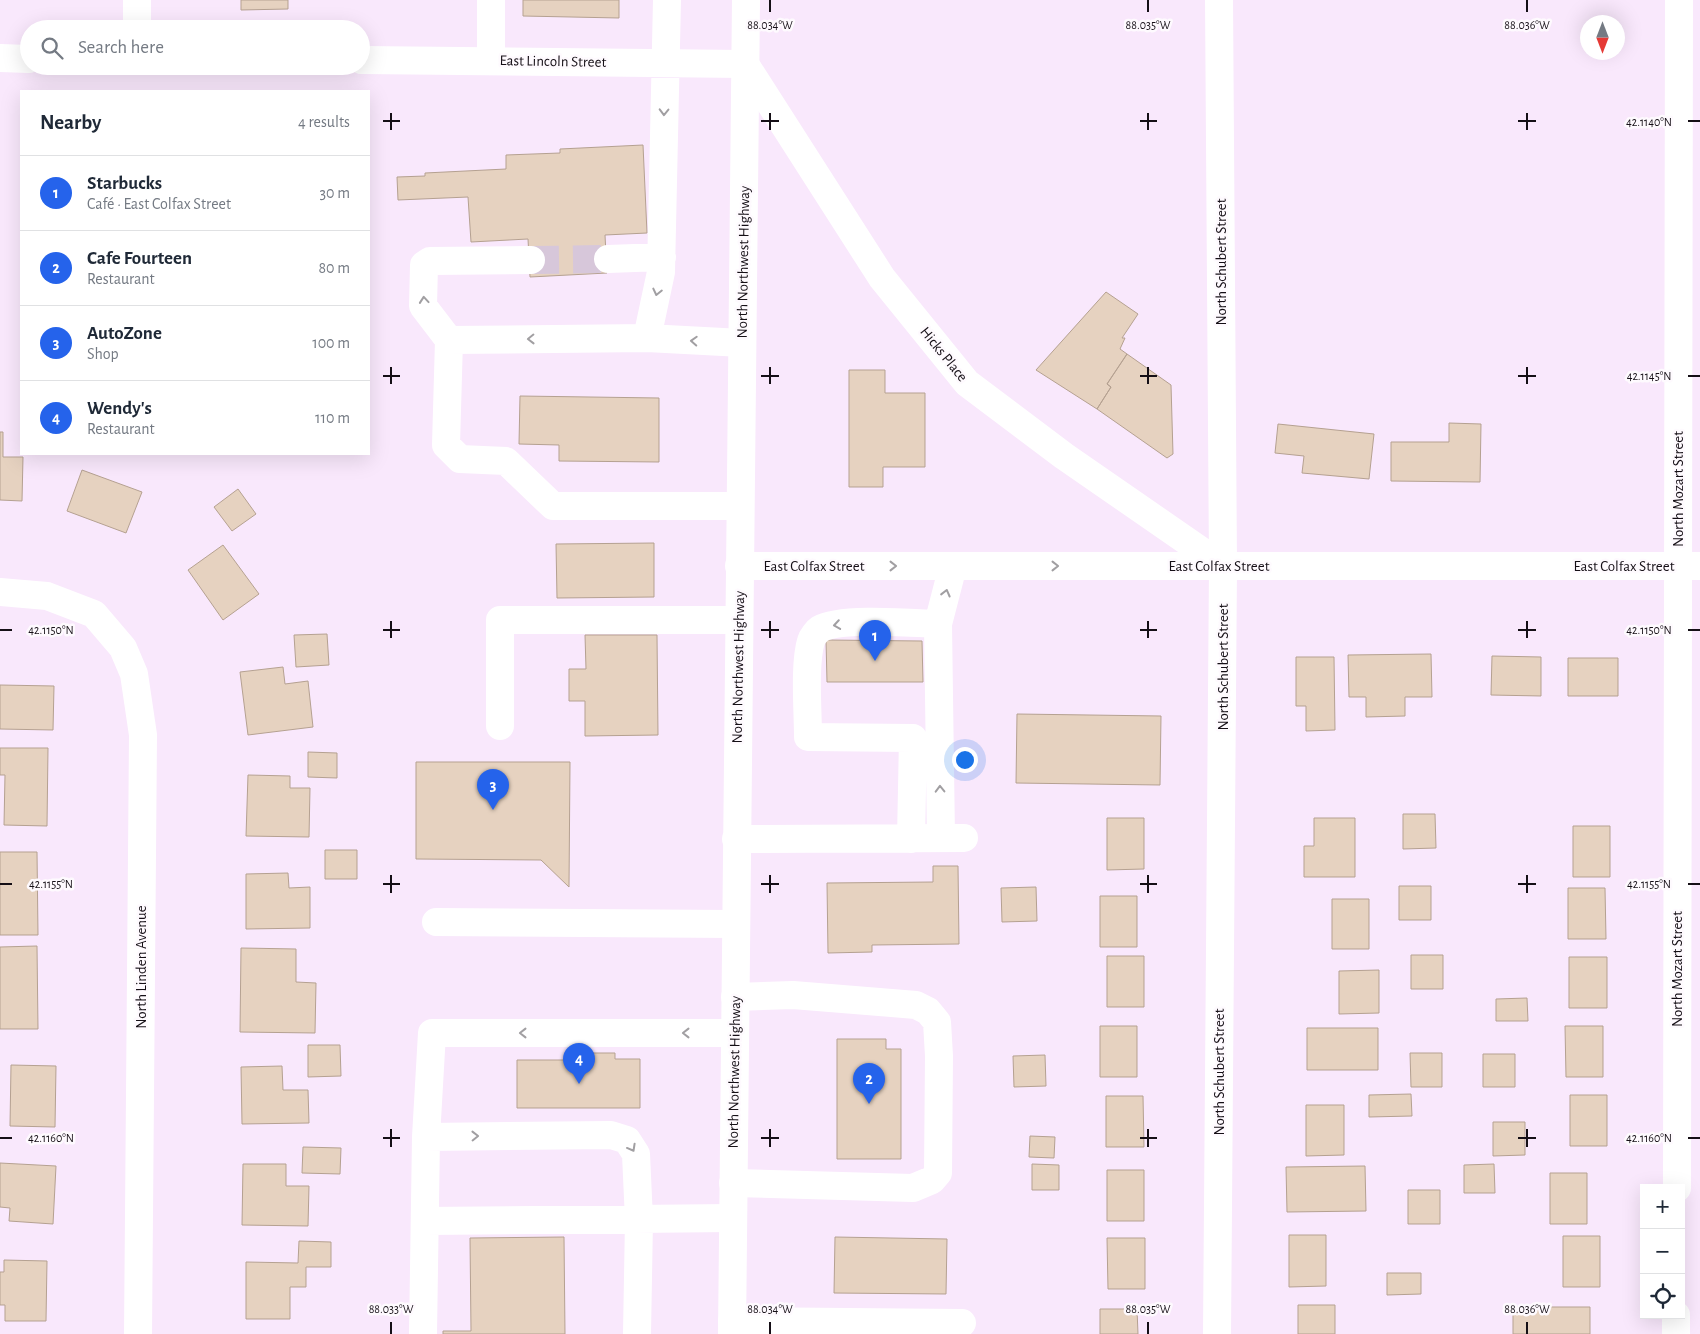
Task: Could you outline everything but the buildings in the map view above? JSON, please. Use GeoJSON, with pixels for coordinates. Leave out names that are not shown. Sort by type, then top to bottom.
{"type":"FeatureCollection","features":[{"type":"Feature","properties":{"kind":"street"},"geometry":{"type":"LineString","coordinates":[[137,0],[137,20]]}},
{"type":"Feature","properties":{"kind":"street"},"geometry":{"type":"LineString","coordinates":[[491,0],[491,60]]}},
{"type":"Feature","properties":{"kind":"street"},"geometry":{"type":"LineString","coordinates":[[646,338],[661,272],[662,257],[667,0]]}},
{"type":"Feature","properties":{"kind":"street","name":"North Northwest Highway"},"geometry":{"type":"LineString","coordinates":[[732,1328],[746,0]]}},
{"type":"Feature","properties":{"kind":"street","name":"North Schubert Street"},"geometry":{"type":"LineString","coordinates":[[1217,1334],[1223,566],[1219,0]]}},
{"type":"Feature","properties":{"kind":"street","name":"North Mozart Street"},"geometry":{"type":"LineString","coordinates":[[1677,1184],[1689,566],[1679,0]]}},
{"type":"Feature","properties":{"kind":"street"},"geometry":{"type":"LineString","coordinates":[[0,58],[20,59]]}},
{"type":"Feature","properties":{"kind":"street","name":"East Lincoln Street"},"geometry":{"type":"LineString","coordinates":[[370,60],[745,64]]}},
{"type":"Feature","properties":{"kind":"street","name":"Hicks Place"},"geometry":{"type":"LineString","coordinates":[[745,64],[882,278],[968,383],[1064,456],[1223,566]]}},
{"type":"Feature","properties":{"kind":"street"},"geometry":{"type":"LineString","coordinates":[[608,259],[662,257]]}},
{"type":"Feature","properties":{"kind":"street"},"geometry":{"type":"LineString","coordinates":[[531,260],[430,261],[424,265],[423,306],[448,340],[446,445],[460,459],[506,461],[553,506],[740,506]]}},
{"type":"Feature","properties":{"kind":"street"},"geometry":{"type":"LineString","coordinates":[[448,340],[646,338],[742,343]]}},
{"type":"Feature","properties":{"kind":"street","name":"East Colfax Street"},"geometry":{"type":"LineString","coordinates":[[739,566],[1689,566]]}},
{"type":"Feature","properties":{"kind":"street"},"geometry":{"type":"LineString","coordinates":[[736,839],[953,838],[938,624],[953,566]]}},
{"type":"Feature","properties":{"kind":"street","name":"North Linden Avenue"},"geometry":{"type":"LineString","coordinates":[[0,592],[47,596],[94,614],[123,648],[134,674],[143,735],[138,1334]]}},
{"type":"Feature","properties":{"kind":"street"},"geometry":{"type":"LineString","coordinates":[[500,726],[500,620],[738,620]]}},
{"type":"Feature","properties":{"kind":"street"},"geometry":{"type":"LineString","coordinates":[[912,839],[913,738],[808,737],[808,654],[812,639],[819,629],[833,625],[855,623],[938,624]]}},
{"type":"Feature","properties":{"kind":"street"},"geometry":{"type":"LineString","coordinates":[[436,922],[736,924]]}},
{"type":"Feature","properties":{"kind":"street"},"geometry":{"type":"LineString","coordinates":[[733,1183],[913,1188],[932,1180],[938,1173],[940,1056],[937,1022],[928,1011],[916,1005],[793,995],[735,997]]}},
{"type":"Feature","properties":{"kind":"street"},"geometry":{"type":"LineString","coordinates":[[423,1334],[426,1137],[432,1033],[734,1033]]}},
{"type":"Feature","properties":{"kind":"street"},"geometry":{"type":"LineString","coordinates":[[426,1137],[610,1134],[627,1140],[636,1154],[639,1220],[637,1334]]}},
{"type":"Feature","properties":{"kind":"street"},"geometry":{"type":"LineString","coordinates":[[425,1222],[732,1218]]}},
{"type":"Feature","properties":{"kind":"street"},"geometry":{"type":"LineString","coordinates":[[1676,1319],[1676,1334]]}},
{"type":"Feature","properties":{"kind":"street"},"geometry":{"type":"LineString","coordinates":[[732,1328],[962,1323]]}},
{"type":"Feature","properties":{"kind":"tunnel"},"geometry":{"type":"LineString","coordinates":[[531,260],[608,259]]}},
{"type":"Feature","properties":{"kind":"place","name":"Starbucks"},"geometry":{"type":"Point","coordinates":[875,661]}},
{"type":"Feature","properties":{"kind":"place","name":"AutoZone"},"geometry":{"type":"Point","coordinates":[493,810]}},
{"type":"Feature","properties":{"kind":"place","name":"Wendy's"},"geometry":{"type":"Point","coordinates":[579,1084]}},
{"type":"Feature","properties":{"kind":"place","name":"Cafe Fourteen"},"geometry":{"type":"Point","coordinates":[869,1104]}}]}
